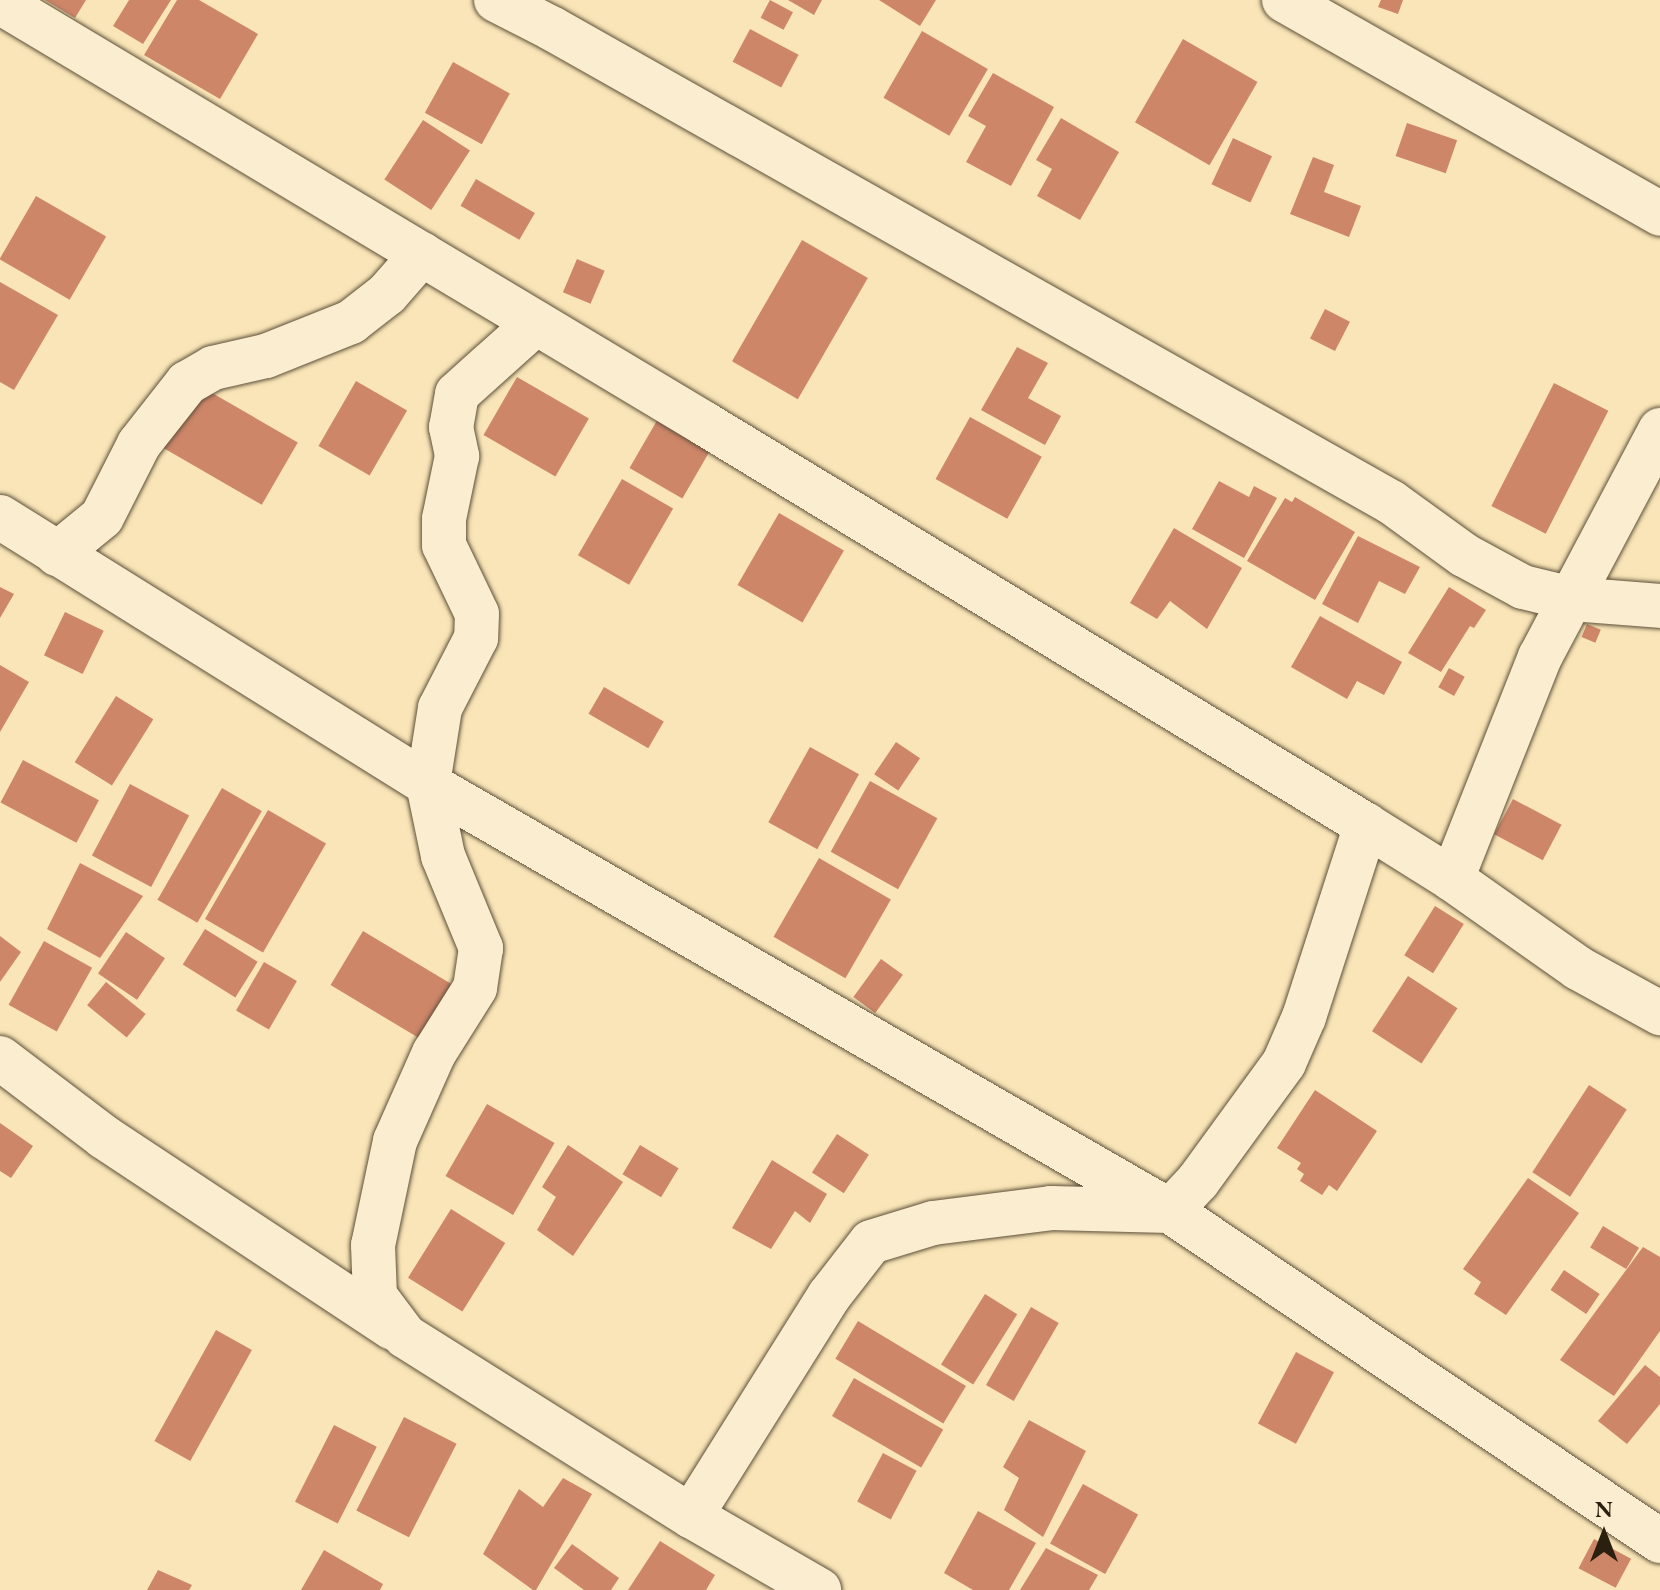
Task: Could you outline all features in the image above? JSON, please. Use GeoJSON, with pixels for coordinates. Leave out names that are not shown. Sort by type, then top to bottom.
{"type":"FeatureCollection","features":[{"type":"Feature","properties":{"kind":"street"},"geometry":{"type":"LineString","coordinates":[[496,0],[551,28],[1391,502],[1464,555],[1523,587],[1572,599],[1660,606]]}},
{"type":"Feature","properties":{"kind":"street"},"geometry":{"type":"LineString","coordinates":[[1284,0],[1660,214]]}},
{"type":"Feature","properties":{"kind":"street"},"geometry":{"type":"LineString","coordinates":[[0,2],[1366,825],[1452,879],[1578,968],[1660,1013]]}},
{"type":"Feature","properties":{"kind":"street"},"geometry":{"type":"LineString","coordinates":[[57,554],[102,517],[139,444],[187,383],[213,368],[266,356],[351,322],[387,294],[422,254]]}},
{"type":"Feature","properties":{"kind":"street"},"geometry":{"type":"LineString","coordinates":[[405,1336],[375,1296],[373,1245],[395,1141],[434,1053],[475,988],[481,948],[443,856],[428,784],[440,708],[476,638],[477,614],[444,545],[444,519],[457,456],[451,427],[457,394],[536,323]]}},
{"type":"Feature","properties":{"kind":"street"},"geometry":{"type":"LineString","coordinates":[[1452,879],[1540,657],[1660,430]]}},
{"type":"Feature","properties":{"kind":"street"},"geometry":{"type":"LineString","coordinates":[[0,517],[428,784],[1170,1211],[1660,1541]]}},
{"type":"Feature","properties":{"kind":"street"},"geometry":{"type":"LineString","coordinates":[[691,1516],[829,1296],[871,1242],[933,1223],[1051,1208],[1170,1211],[1198,1181],[1284,1063],[1304,1017],[1366,825]]}},
{"type":"Feature","properties":{"kind":"street"},"geometry":{"type":"LineString","coordinates":[[0,1058],[104,1137],[405,1336],[691,1516],[819,1590]]}},
{"type":"Feature","properties":{"kind":"building"},"geometry":{"type":"Polygon","coordinates":[[[45,0],[86,0],[75,18],[45,0]]]}},
{"type":"Feature","properties":{"kind":"building"},"geometry":{"type":"Polygon","coordinates":[[[129,0],[171,0],[143,44],[113,26],[129,0]]]}},
{"type":"Feature","properties":{"kind":"building"},"geometry":{"type":"Polygon","coordinates":[[[177,0],[199,0],[258,34],[220,99],[144,55],[177,0]]]}},
{"type":"Feature","properties":{"kind":"building"},"geometry":{"type":"Polygon","coordinates":[[[770,0],[793,12],[784,30],[761,18],[770,0]]]}},
{"type":"Feature","properties":{"kind":"building"},"geometry":{"type":"Polygon","coordinates":[[[788,0],[822,0],[814,15],[788,0]]]}},
{"type":"Feature","properties":{"kind":"building"},"geometry":{"type":"Polygon","coordinates":[[[879,0],[936,0],[920,26],[879,0]]]}},
{"type":"Feature","properties":{"kind":"building"},"geometry":{"type":"Polygon","coordinates":[[[1381,0],[1403,0],[1398,14],[1378,7],[1381,0]]]}},
{"type":"Feature","properties":{"kind":"building"},"geometry":{"type":"Polygon","coordinates":[[[750,29],[799,55],[781,87],[733,62],[750,29]]]}},
{"type":"Feature","properties":{"kind":"building"},"geometry":{"type":"Polygon","coordinates":[[[922,31],[988,69],[949,136],[884,98],[922,31]]]}},
{"type":"Feature","properties":{"kind":"building"},"geometry":{"type":"Polygon","coordinates":[[[1183,39],[1257,82],[1209,165],[1135,122],[1183,39]]]}},
{"type":"Feature","properties":{"kind":"building"},"geometry":{"type":"Polygon","coordinates":[[[453,62],[510,94],[482,144],[425,113],[453,62]]]}},
{"type":"Feature","properties":{"kind":"building"},"geometry":{"type":"Polygon","coordinates":[[[993,73],[1054,107],[1011,186],[966,162],[986,126],[968,116],[993,73]]]}},
{"type":"Feature","properties":{"kind":"building"},"geometry":{"type":"Polygon","coordinates":[[[1061,118],[1119,152],[1080,220],[1037,196],[1052,169],[1036,160],[1061,118]]]}},
{"type":"Feature","properties":{"kind":"building"},"geometry":{"type":"Polygon","coordinates":[[[423,120],[470,150],[431,210],[384,180],[423,120]]]}},
{"type":"Feature","properties":{"kind":"building"},"geometry":{"type":"Polygon","coordinates":[[[1407,123],[1457,140],[1446,173],[1396,156],[1407,123]]]}},
{"type":"Feature","properties":{"kind":"building"},"geometry":{"type":"Polygon","coordinates":[[[1233,138],[1272,156],[1250,202],[1211,184],[1233,138]]]}},
{"type":"Feature","properties":{"kind":"building"},"geometry":{"type":"Polygon","coordinates":[[[1313,157],[1334,165],[1324,192],[1361,206],[1349,237],[1290,214],[1313,157]]]}},
{"type":"Feature","properties":{"kind":"building"},"geometry":{"type":"Polygon","coordinates":[[[476,179],[535,213],[519,240],[460,206],[476,179]]]}},
{"type":"Feature","properties":{"kind":"building"},"geometry":{"type":"Polygon","coordinates":[[[36,196],[106,236],[70,300],[0,260],[36,196]]]}},
{"type":"Feature","properties":{"kind":"building"},"geometry":{"type":"Polygon","coordinates":[[[802,240],[868,278],[798,399],[732,361],[802,240]]]}},
{"type":"Feature","properties":{"kind":"building"},"geometry":{"type":"Polygon","coordinates":[[[577,259],[605,271],[591,304],[563,292],[577,259]]]}},
{"type":"Feature","properties":{"kind":"building"},"geometry":{"type":"Polygon","coordinates":[[[0,282],[58,315],[14,390],[0,382],[0,282]]]}},
{"type":"Feature","properties":{"kind":"building"},"geometry":{"type":"Polygon","coordinates":[[[1325,309],[1350,322],[1335,351],[1310,338],[1325,309]]]}},
{"type":"Feature","properties":{"kind":"building"},"geometry":{"type":"Polygon","coordinates":[[[1017,347],[1048,363],[1028,398],[1061,416],[1045,445],[981,410],[1017,347]]]}},
{"type":"Feature","properties":{"kind":"building"},"geometry":{"type":"Polygon","coordinates":[[[517,377],[589,419],[555,477],[484,435],[517,377]]]}},
{"type":"Feature","properties":{"kind":"building"},"geometry":{"type":"Polygon","coordinates":[[[356,381],[407,410],[370,475],[318,446],[356,381]]]}},
{"type":"Feature","properties":{"kind":"building"},"geometry":{"type":"Polygon","coordinates":[[[193,382],[298,442],[262,505],[157,444],[193,382]]]}},
{"type":"Feature","properties":{"kind":"building"},"geometry":{"type":"Polygon","coordinates":[[[1554,383],[1608,411],[1546,534],[1491,506],[1554,383]]]}},
{"type":"Feature","properties":{"kind":"building"},"geometry":{"type":"Polygon","coordinates":[[[659,417],[712,448],[682,499],[630,468],[659,417]]]}},
{"type":"Feature","properties":{"kind":"building"},"geometry":{"type":"Polygon","coordinates":[[[970,417],[1042,457],[1007,519],[936,479],[970,417]]]}},
{"type":"Feature","properties":{"kind":"building"},"geometry":{"type":"Polygon","coordinates":[[[622,479],[673,508],[629,585],[578,555],[622,479]]]}},
{"type":"Feature","properties":{"kind":"building"},"geometry":{"type":"Polygon","coordinates":[[[1219,481],[1249,497],[1254,486],[1277,498],[1244,558],[1192,529],[1219,481]]]}},
{"type":"Feature","properties":{"kind":"building"},"geometry":{"type":"Polygon","coordinates":[[[1295,497],[1355,532],[1315,600],[1247,561],[1285,498],[1292,502],[1295,497]]]}},
{"type":"Feature","properties":{"kind":"building"},"geometry":{"type":"Polygon","coordinates":[[[779,513],[844,550],[802,622],[738,585],[779,513]]]}},
{"type":"Feature","properties":{"kind":"building"},"geometry":{"type":"Polygon","coordinates":[[[1174,528],[1242,568],[1207,629],[1170,601],[1157,619],[1130,603],[1174,528]]]}},
{"type":"Feature","properties":{"kind":"building"},"geometry":{"type":"Polygon","coordinates":[[[1358,536],[1420,567],[1405,594],[1379,581],[1358,623],[1322,604],[1358,536]]]}},
{"type":"Feature","properties":{"kind":"building"},"geometry":{"type":"Polygon","coordinates":[[[0,587],[14,594],[0,618],[0,587]]]}},
{"type":"Feature","properties":{"kind":"building"},"geometry":{"type":"Polygon","coordinates":[[[1449,587],[1486,610],[1474,628],[1470,626],[1441,672],[1408,653],[1449,587]]]}},
{"type":"Feature","properties":{"kind":"building"},"geometry":{"type":"Polygon","coordinates":[[[65,612],[104,631],[83,674],[44,655],[65,612]]]}},
{"type":"Feature","properties":{"kind":"building"},"geometry":{"type":"Polygon","coordinates":[[[1320,616],[1402,662],[1384,695],[1357,681],[1347,699],[1291,667],[1320,616]]]}},
{"type":"Feature","properties":{"kind":"building"},"geometry":{"type":"Polygon","coordinates":[[[1587,624],[1601,630],[1595,643],[1582,637],[1587,624]]]}},
{"type":"Feature","properties":{"kind":"building"},"geometry":{"type":"Polygon","coordinates":[[[0,665],[29,682],[0,732],[0,665]]]}},
{"type":"Feature","properties":{"kind":"building"},"geometry":{"type":"Polygon","coordinates":[[[1449,668],[1465,677],[1454,696],[1438,687],[1449,668]]]}},
{"type":"Feature","properties":{"kind":"building"},"geometry":{"type":"Polygon","coordinates":[[[604,687],[664,722],[648,748],[588,714],[604,687]]]}},
{"type":"Feature","properties":{"kind":"building"},"geometry":{"type":"Polygon","coordinates":[[[116,696],[153,719],[112,785],[75,762],[116,696]]]}},
{"type":"Feature","properties":{"kind":"building"},"geometry":{"type":"Polygon","coordinates":[[[896,742],[920,758],[898,791],[874,774],[896,742]]]}},
{"type":"Feature","properties":{"kind":"building"},"geometry":{"type":"Polygon","coordinates":[[[810,747],[859,774],[817,849],[768,822],[810,747]]]}},
{"type":"Feature","properties":{"kind":"building"},"geometry":{"type":"Polygon","coordinates":[[[23,760],[99,800],[76,843],[0,802],[23,760]]]}},
{"type":"Feature","properties":{"kind":"building"},"geometry":{"type":"Polygon","coordinates":[[[870,781],[937,818],[898,889],[831,852],[870,781]]]}},
{"type":"Feature","properties":{"kind":"building"},"geometry":{"type":"Polygon","coordinates":[[[130,784],[189,815],[151,887],[92,856],[130,784]]]}},
{"type":"Feature","properties":{"kind":"building"},"geometry":{"type":"Polygon","coordinates":[[[222,788],[262,811],[197,923],[158,900],[222,788]]]}},
{"type":"Feature","properties":{"kind":"building"},"geometry":{"type":"Polygon","coordinates":[[[1513,799],[1562,825],[1543,860],[1494,834],[1513,799]]]}},
{"type":"Feature","properties":{"kind":"building"},"geometry":{"type":"Polygon","coordinates":[[[268,810],[326,844],[263,953],[205,919],[268,810]]]}},
{"type":"Feature","properties":{"kind":"building"},"geometry":{"type":"Polygon","coordinates":[[[819,858],[891,900],[845,978],[774,937],[819,858]]]}},
{"type":"Feature","properties":{"kind":"building"},"geometry":{"type":"Polygon","coordinates":[[[80,863],[143,896],[100,958],[47,929],[80,863]]]}},
{"type":"Feature","properties":{"kind":"building"},"geometry":{"type":"Polygon","coordinates":[[[1435,906],[1464,924],[1433,973],[1404,955],[1435,906]]]}},
{"type":"Feature","properties":{"kind":"building"},"geometry":{"type":"Polygon","coordinates":[[[205,929],[258,962],[235,997],[183,965],[205,929]]]}},
{"type":"Feature","properties":{"kind":"building"},"geometry":{"type":"Polygon","coordinates":[[[363,931],[454,986],[421,1040],[331,985],[363,931]]]}},
{"type":"Feature","properties":{"kind":"building"},"geometry":{"type":"Polygon","coordinates":[[[126,932],[165,958],[137,1000],[98,973],[126,932]]]}},
{"type":"Feature","properties":{"kind":"building"},"geometry":{"type":"Polygon","coordinates":[[[0,936],[21,952],[0,982],[0,936]]]}},
{"type":"Feature","properties":{"kind":"building"},"geometry":{"type":"Polygon","coordinates":[[[44,941],[92,968],[57,1032],[9,1005],[44,941]]]}},
{"type":"Feature","properties":{"kind":"building"},"geometry":{"type":"Polygon","coordinates":[[[881,959],[903,975],[875,1013],[853,997],[881,959]]]}},
{"type":"Feature","properties":{"kind":"building"},"geometry":{"type":"Polygon","coordinates":[[[264,962],[297,981],[269,1029],[236,1010],[264,962]]]}},
{"type":"Feature","properties":{"kind":"building"},"geometry":{"type":"Polygon","coordinates":[[[1408,976],[1457,1008],[1422,1063],[1372,1031],[1408,976]]]}},
{"type":"Feature","properties":{"kind":"building"},"geometry":{"type":"Polygon","coordinates":[[[106,982],[146,1014],[127,1037],[87,1005],[106,982]]]}},
{"type":"Feature","properties":{"kind":"building"},"geometry":{"type":"Polygon","coordinates":[[[1589,1085],[1627,1110],[1570,1197],[1532,1172],[1589,1085]]]}},
{"type":"Feature","properties":{"kind":"building"},"geometry":{"type":"Polygon","coordinates":[[[1315,1090],[1377,1131],[1337,1191],[1329,1185],[1322,1195],[1300,1181],[1304,1174],[1297,1169],[1301,1163],[1277,1148],[1315,1090]]]}},
{"type":"Feature","properties":{"kind":"building"},"geometry":{"type":"Polygon","coordinates":[[[487,1104],[555,1143],[513,1215],[445,1176],[487,1104]]]}},
{"type":"Feature","properties":{"kind":"building"},"geometry":{"type":"Polygon","coordinates":[[[0,1123],[33,1146],[11,1178],[0,1171],[0,1123]]]}},
{"type":"Feature","properties":{"kind":"building"},"geometry":{"type":"Polygon","coordinates":[[[837,1134],[869,1155],[844,1193],[812,1173],[837,1134]]]}},
{"type":"Feature","properties":{"kind":"building"},"geometry":{"type":"Polygon","coordinates":[[[568,1145],[623,1182],[573,1256],[537,1230],[556,1197],[542,1187],[568,1145]]]}},
{"type":"Feature","properties":{"kind":"building"},"geometry":{"type":"Polygon","coordinates":[[[640,1145],[679,1168],[661,1197],[622,1174],[640,1145]]]}},
{"type":"Feature","properties":{"kind":"building"},"geometry":{"type":"Polygon","coordinates":[[[772,1160],[827,1194],[810,1223],[795,1211],[771,1249],[732,1228],[772,1160]]]}},
{"type":"Feature","properties":{"kind":"building"},"geometry":{"type":"Polygon","coordinates":[[[1528,1178],[1579,1213],[1506,1315],[1474,1294],[1481,1282],[1463,1269],[1528,1178]]]}},
{"type":"Feature","properties":{"kind":"building"},"geometry":{"type":"Polygon","coordinates":[[[451,1209],[505,1243],[462,1312],[408,1278],[451,1209]]]}},
{"type":"Feature","properties":{"kind":"building"},"geometry":{"type":"Polygon","coordinates":[[[1603,1226],[1639,1248],[1626,1269],[1590,1247],[1603,1226]]]}},
{"type":"Feature","properties":{"kind":"building"},"geometry":{"type":"Polygon","coordinates":[[[1643,1247],[1660,1257],[1660,1331],[1614,1396],[1560,1360],[1643,1247]]]}},
{"type":"Feature","properties":{"kind":"building"},"geometry":{"type":"Polygon","coordinates":[[[1564,1270],[1600,1294],[1586,1314],[1551,1290],[1564,1270]]]}},
{"type":"Feature","properties":{"kind":"building"},"geometry":{"type":"Polygon","coordinates":[[[985,1294],[1017,1314],[973,1385],[941,1364],[985,1294]]]}},
{"type":"Feature","properties":{"kind":"building"},"geometry":{"type":"Polygon","coordinates":[[[1031,1307],[1059,1323],[1014,1401],[986,1385],[1031,1307]]]}},
{"type":"Feature","properties":{"kind":"building"},"geometry":{"type":"Polygon","coordinates":[[[858,1321],[966,1386],[943,1424],[835,1359],[858,1321]]]}},
{"type":"Feature","properties":{"kind":"building"},"geometry":{"type":"Polygon","coordinates":[[[216,1330],[252,1350],[190,1461],[154,1441],[216,1330]]]}},
{"type":"Feature","properties":{"kind":"building"},"geometry":{"type":"Polygon","coordinates":[[[1296,1352],[1334,1372],[1296,1444],[1258,1424],[1296,1352]]]}},
{"type":"Feature","properties":{"kind":"building"},"geometry":{"type":"Polygon","coordinates":[[[1645,1365],[1660,1377],[1660,1404],[1627,1444],[1598,1421],[1645,1365]]]}},
{"type":"Feature","properties":{"kind":"building"},"geometry":{"type":"Polygon","coordinates":[[[854,1378],[943,1430],[921,1468],[832,1416],[854,1378]]]}},
{"type":"Feature","properties":{"kind":"building"},"geometry":{"type":"Polygon","coordinates":[[[404,1417],[457,1444],[409,1537],[356,1511],[404,1417]]]}},
{"type":"Feature","properties":{"kind":"building"},"geometry":{"type":"Polygon","coordinates":[[[1029,1420],[1086,1451],[1043,1537],[1004,1510],[1019,1478],[1003,1467],[1029,1420]]]}},
{"type":"Feature","properties":{"kind":"building"},"geometry":{"type":"Polygon","coordinates":[[[334,1425],[377,1447],[338,1523],[295,1502],[334,1425]]]}},
{"type":"Feature","properties":{"kind":"building"},"geometry":{"type":"Polygon","coordinates":[[[883,1453],[917,1471],[891,1519],[857,1502],[883,1453]]]}},
{"type":"Feature","properties":{"kind":"building"},"geometry":{"type":"Polygon","coordinates":[[[563,1478],[592,1494],[536,1590],[533,1590],[483,1554],[519,1489],[543,1507],[563,1478]]]}},
{"type":"Feature","properties":{"kind":"building"},"geometry":{"type":"Polygon","coordinates":[[[1083,1484],[1138,1515],[1105,1574],[1050,1543],[1083,1484]]]}},
{"type":"Feature","properties":{"kind":"building"},"geometry":{"type":"Polygon","coordinates":[[[978,1511],[1036,1543],[1009,1590],[973,1590],[944,1573],[978,1511]]]}},
{"type":"Feature","properties":{"kind":"building"},"geometry":{"type":"Polygon","coordinates":[[[1594,1539],[1631,1559],[1616,1588],[1579,1568],[1594,1539]]]}},
{"type":"Feature","properties":{"kind":"building"},"geometry":{"type":"Polygon","coordinates":[[[660,1541],[715,1575],[706,1590],[628,1590],[660,1541]]]}},
{"type":"Feature","properties":{"kind":"building"},"geometry":{"type":"Polygon","coordinates":[[[572,1544],[619,1578],[611,1590],[584,1590],[554,1568],[572,1544]]]}},
{"type":"Feature","properties":{"kind":"building"},"geometry":{"type":"Polygon","coordinates":[[[1046,1548],[1098,1575],[1089,1590],[1020,1590],[1046,1548]]]}},
{"type":"Feature","properties":{"kind":"building"},"geometry":{"type":"Polygon","coordinates":[[[324,1550],[383,1584],[380,1590],[301,1590],[324,1550]]]}},
{"type":"Feature","properties":{"kind":"building"},"geometry":{"type":"Polygon","coordinates":[[[158,1570],[192,1585],[189,1590],[147,1590],[158,1570]]]}}]}
